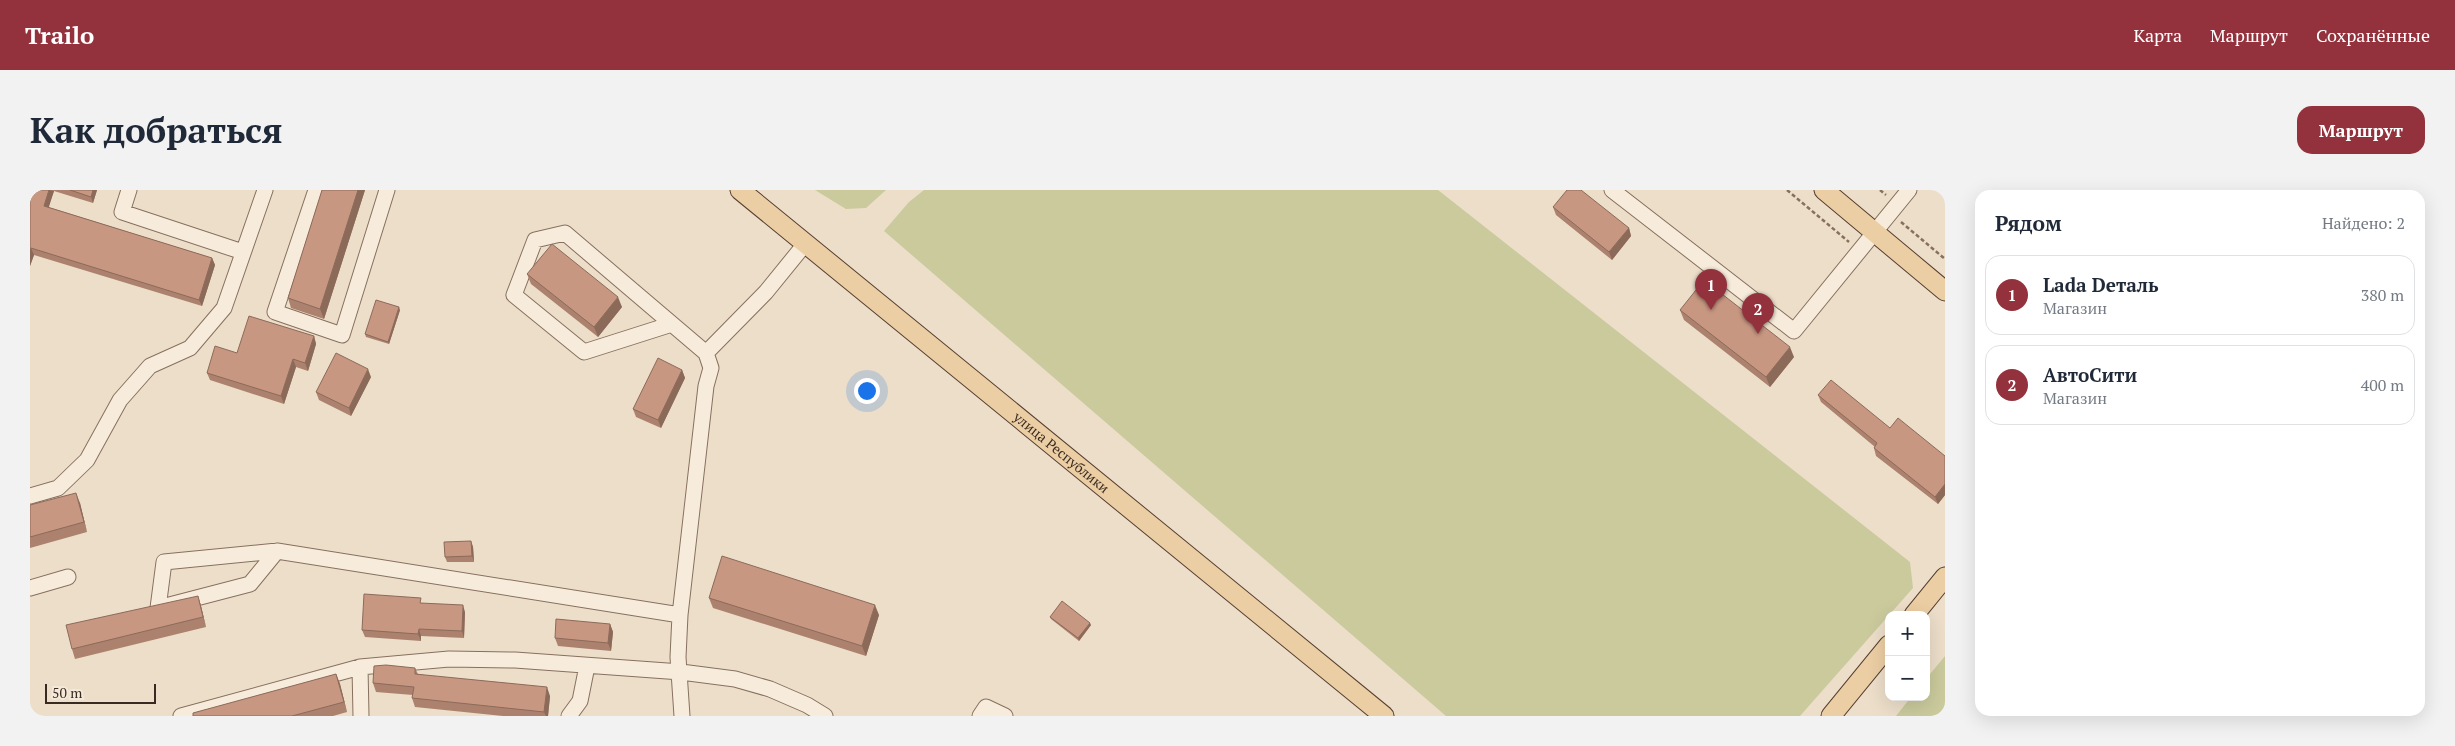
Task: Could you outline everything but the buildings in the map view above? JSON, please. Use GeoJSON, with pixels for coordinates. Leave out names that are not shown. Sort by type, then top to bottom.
{"type":"FeatureCollection","features":[{"type":"Feature","properties":{"kind":"main road","name":"улица Республики"},"geometry":{"type":"LineString","coordinates":[[740,190],[1384,716]]}},
{"type":"Feature","properties":{"kind":"main road"},"geometry":{"type":"LineString","coordinates":[[1824,190],[1945,291]]}},
{"type":"Feature","properties":{"kind":"main road"},"geometry":{"type":"LineString","coordinates":[[1917,611],[1945,576]]}},
{"type":"Feature","properties":{"kind":"main road"},"geometry":{"type":"LineString","coordinates":[[1831,716],[1885,650]]}},
{"type":"Feature","properties":{"kind":"lane"},"geometry":{"type":"LineString","coordinates":[[129,190],[122,212],[243,252]]}},
{"type":"Feature","properties":{"kind":"lane"},"geometry":{"type":"LineString","coordinates":[[30,496],[58,488],[87,460],[120,400],[150,366],[190,348],[224,308],[265,190]]}},
{"type":"Feature","properties":{"kind":"lane"},"geometry":{"type":"LineString","coordinates":[[316,190],[274,312],[342,335],[387,190]]}},
{"type":"Feature","properties":{"kind":"lane"},"geometry":{"type":"LineString","coordinates":[[1612,190],[1794,331],[1908,190]]}},
{"type":"Feature","properties":{"kind":"lane"},"geometry":{"type":"LineString","coordinates":[[672,324],[584,352],[514,295],[535,240],[565,233],[672,324],[706,353],[712,368],[706,386],[680,615],[678,657],[682,716]]}},
{"type":"Feature","properties":{"kind":"lane"},"geometry":{"type":"LineString","coordinates":[[706,353],[766,292],[805,244]]}},
{"type":"Feature","properties":{"kind":"lane"},"geometry":{"type":"LineString","coordinates":[[277,551],[250,584],[158,608],[164,562],[277,551],[680,615]]}},
{"type":"Feature","properties":{"kind":"lane"},"geometry":{"type":"LineString","coordinates":[[30,588],[68,577]]}},
{"type":"Feature","properties":{"kind":"lane"},"geometry":{"type":"LineString","coordinates":[[181,716],[360,667],[449,659],[516,660],[680,672],[735,679],[770,690],[825,716]]}},
{"type":"Feature","properties":{"kind":"lane"},"geometry":{"type":"LineString","coordinates":[[570,716],[580,701],[587,666]]}},
{"type":"Feature","properties":{"kind":"lane"},"geometry":{"type":"LineString","coordinates":[[360,667],[361,716]]}},
{"type":"Feature","properties":{"kind":"lane"},"geometry":{"type":"LineString","coordinates":[[980,716],[986,707],[1005,716]]}},
{"type":"Feature","properties":{"kind":"path"},"geometry":{"type":"LineString","coordinates":[[1787,190],[1859,251]]}},
{"type":"Feature","properties":{"kind":"path"},"geometry":{"type":"LineString","coordinates":[[1880,190],[1897,204],[1899,220],[1945,259]]}},
{"type":"Feature","properties":{"kind":"green space"},"geometry":{"type":"Polygon","coordinates":[[[815,190],[886,190],[866,208],[846,209],[815,190]]]}},
{"type":"Feature","properties":{"kind":"green space"},"geometry":{"type":"Polygon","coordinates":[[[924,190],[1438,190],[1910,562],[1913,588],[1893,611],[1885,611],[1885,620],[1800,716],[1446,716],[884,231],[909,202],[924,190]]]}},
{"type":"Feature","properties":{"kind":"green space"},"geometry":{"type":"Polygon","coordinates":[[[1945,656],[1945,716],[1896,716],[1908,701],[1930,701],[1930,674],[1945,656]]]}},
{"type":"Feature","properties":{"kind":"place","name":"Lada Dеталь"},"geometry":{"type":"Point","coordinates":[1711,310]}},
{"type":"Feature","properties":{"kind":"place","name":"АвтоСити"},"geometry":{"type":"Point","coordinates":[1758,334]}}]}
